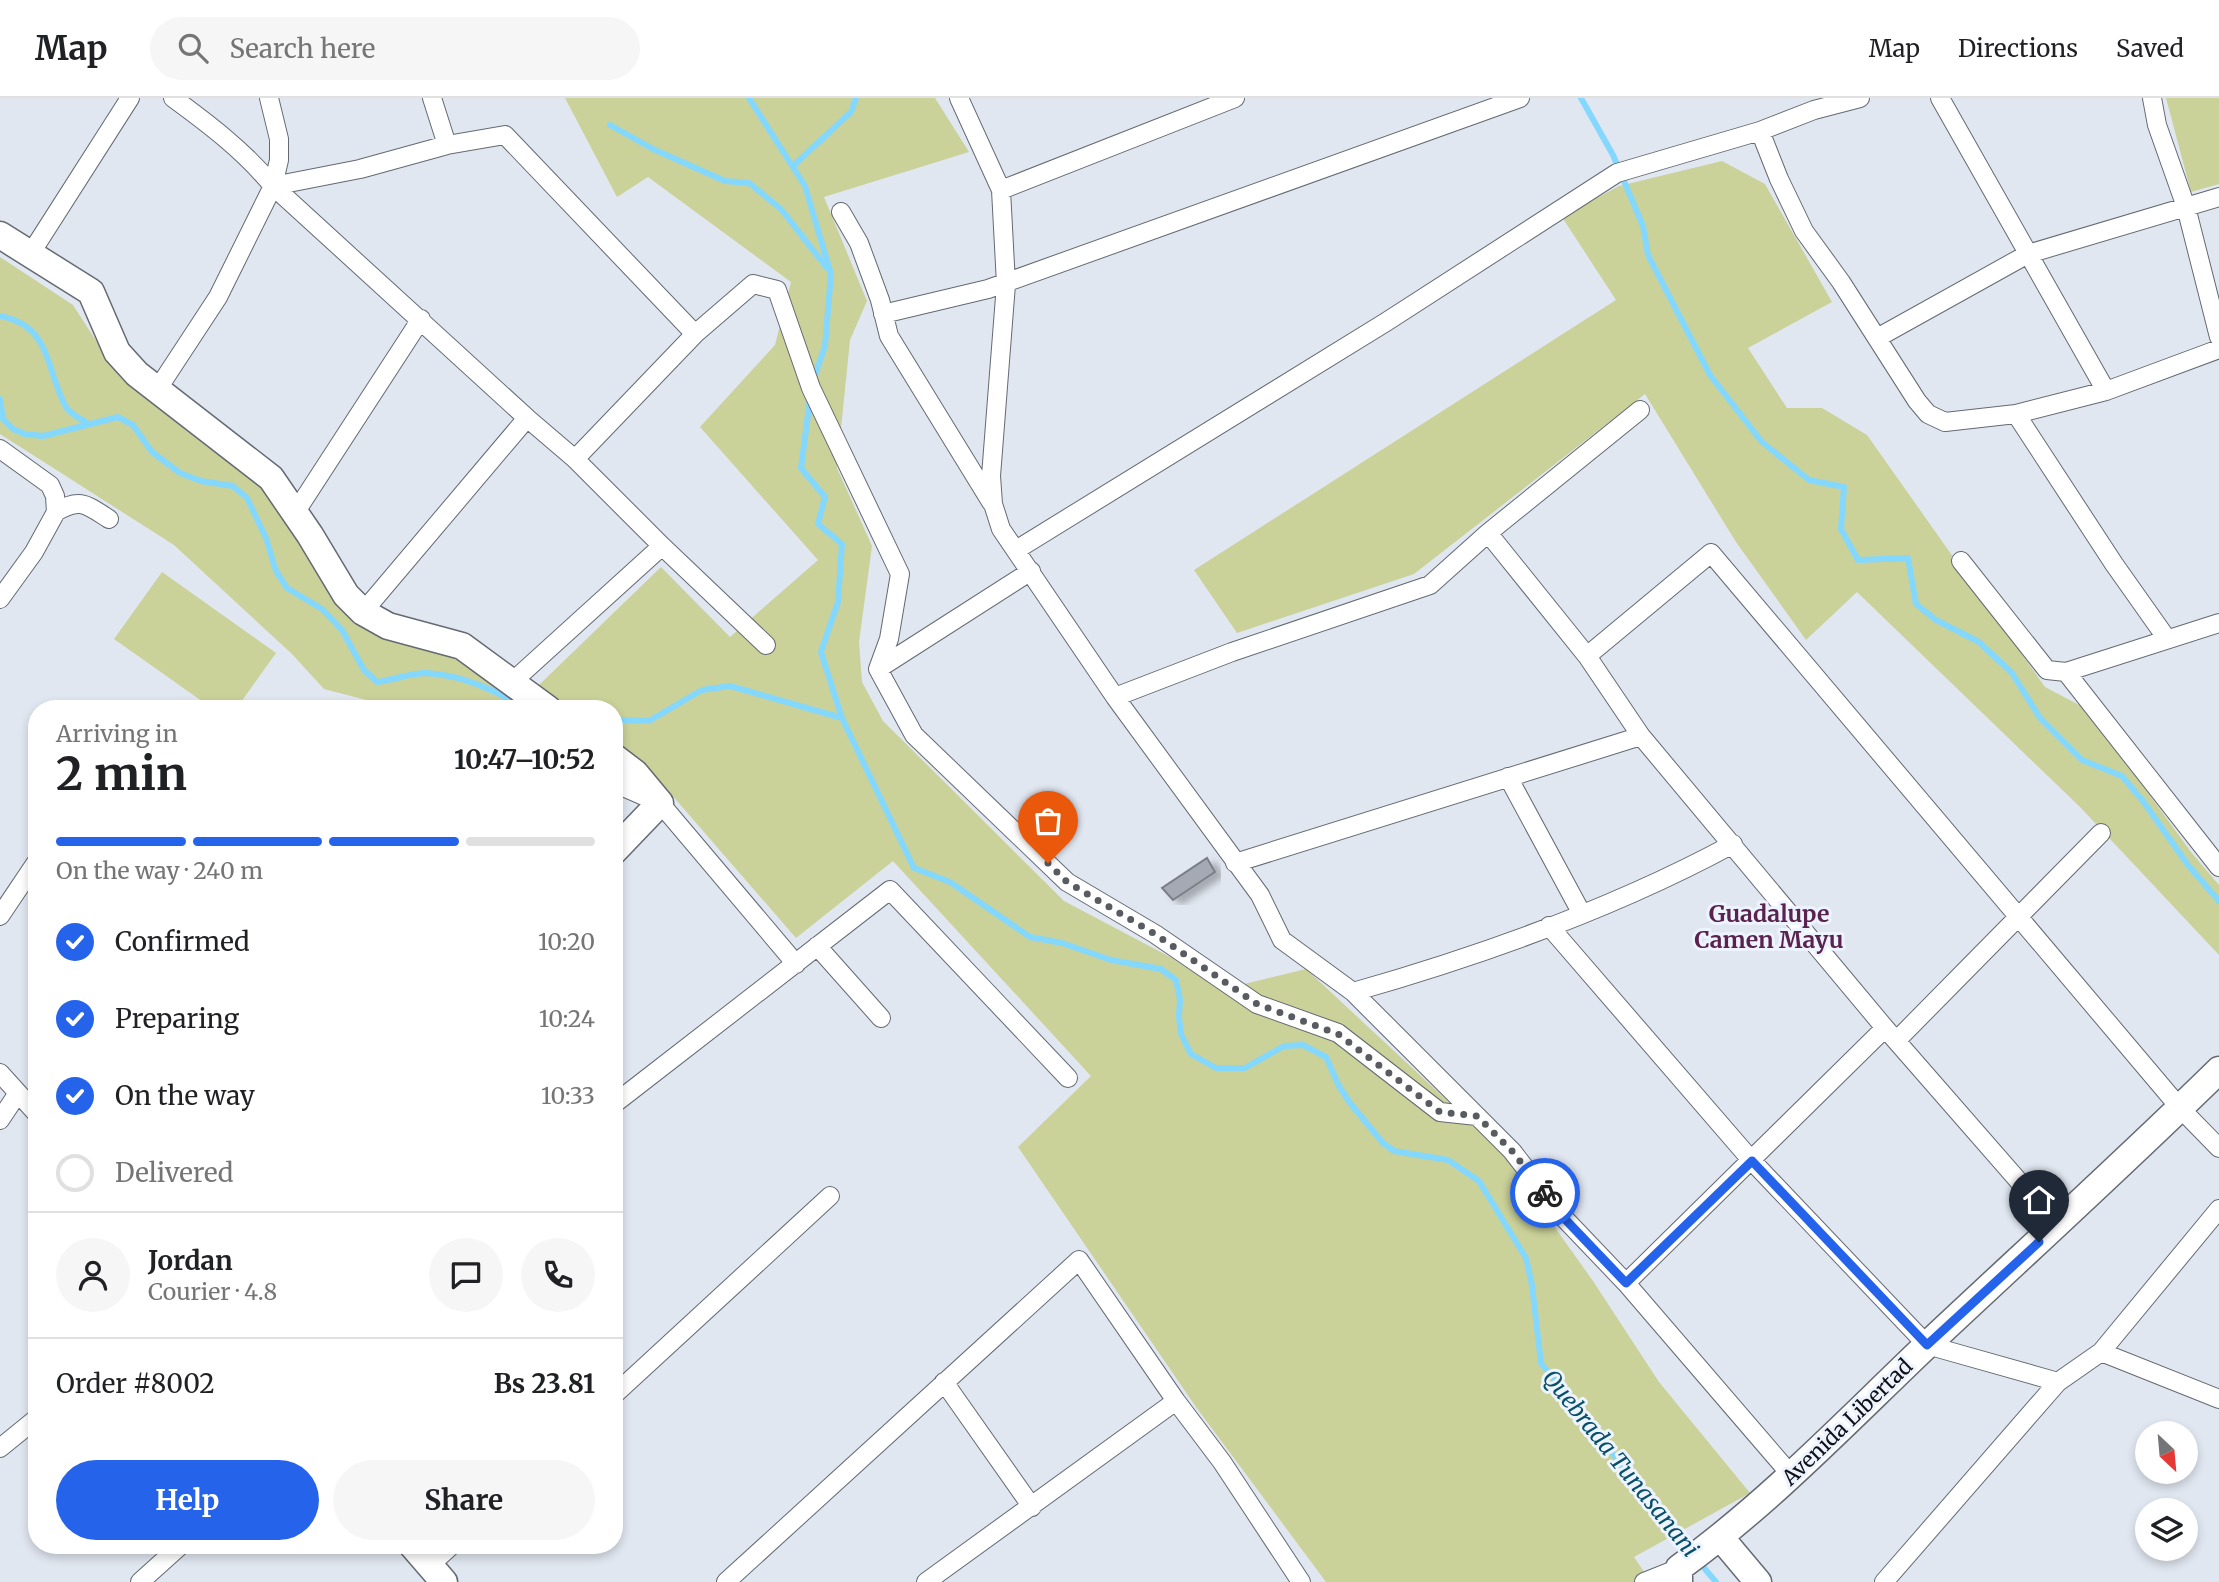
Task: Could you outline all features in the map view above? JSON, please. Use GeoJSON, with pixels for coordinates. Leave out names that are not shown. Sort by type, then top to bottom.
{"type":"FeatureCollection","features":[{"type":"Feature","properties":{"kind":"street"},"geometry":{"type":"LineString","coordinates":[[31,253],[130,98]]}},
{"type":"Feature","properties":{"kind":"street"},"geometry":{"type":"LineString","coordinates":[[173,98],[218,130],[253,162],[273,186],[575,459],[766,645]]}},
{"type":"Feature","properties":{"kind":"street"},"geometry":{"type":"LineString","coordinates":[[157,390],[218,297],[273,186],[279,160],[279,139],[269,98]]}},
{"type":"Feature","properties":{"kind":"street"},"geometry":{"type":"LineString","coordinates":[[432,98],[447,145]]}},
{"type":"Feature","properties":{"kind":"street"},"geometry":{"type":"LineString","coordinates":[[959,98],[1001,190],[1006,283],[991,476],[993,505],[1000,529],[1115,697],[1260,895],[1282,940],[1353,992],[1512,1151],[1564,1218],[1626,1283],[1792,1476]]}},
{"type":"Feature","properties":{"kind":"street"},"geometry":{"type":"LineString","coordinates":[[1001,190],[1235,98]]}},
{"type":"Feature","properties":{"kind":"street"},"geometry":{"type":"LineString","coordinates":[[883,314],[1006,283],[1520,98]]}},
{"type":"Feature","properties":{"kind":"street"},"geometry":{"type":"LineString","coordinates":[[1016,550],[1386,322],[1617,173],[1860,98]]}},
{"type":"Feature","properties":{"kind":"street"},"geometry":{"type":"LineString","coordinates":[[1940,98],[2106,391]]}},
{"type":"Feature","properties":{"kind":"street"},"geometry":{"type":"LineString","coordinates":[[2152,98],[2157,125],[2186,207],[2219,338]]}},
{"type":"Feature","properties":{"kind":"street"},"geometry":{"type":"LineString","coordinates":[[1760,131],[1804,231],[1928,414],[1945,422],[2016,414],[2106,391],[2219,349]]}},
{"type":"Feature","properties":{"kind":"street"},"geometry":{"type":"LineString","coordinates":[[273,186],[360,169],[447,145],[505,135],[695,334]]}},
{"type":"Feature","properties":{"kind":"street"},"geometry":{"type":"LineString","coordinates":[[1877,338],[2028,254],[2219,197]]}},
{"type":"Feature","properties":{"kind":"street"},"geometry":{"type":"LineString","coordinates":[[841,212],[859,243],[888,336],[993,505]]}},
{"type":"Feature","properties":{"kind":"street"},"geometry":{"type":"LineString","coordinates":[[0,234],[91,292],[117,352],[137,374],[244,454],[271,478],[346,595],[363,612],[388,626],[462,646],[536,700]]}},
{"type":"Feature","properties":{"kind":"street"},"geometry":{"type":"LineString","coordinates":[[575,459],[695,334],[753,284],[777,290],[811,388],[900,574],[889,639],[878,669],[914,735],[1067,882],[1155,934],[1257,1004],[1338,1034],[1440,1112],[1477,1116]]}},
{"type":"Feature","properties":{"kind":"street"},"geometry":{"type":"LineString","coordinates":[[295,513],[421,319]]}},
{"type":"Feature","properties":{"kind":"street"},"geometry":{"type":"LineString","coordinates":[[1115,697],[1232,652],[1430,585],[1488,533],[1640,410]]}},
{"type":"Feature","properties":{"kind":"street"},"geometry":{"type":"LineString","coordinates":[[2016,414],[2114,564],[2167,639]]}},
{"type":"Feature","properties":{"kind":"street"},"geometry":{"type":"LineString","coordinates":[[363,612],[527,418]]}},
{"type":"Feature","properties":{"kind":"street"},"geometry":{"type":"LineString","coordinates":[[0,449],[50,485],[55,496],[56,512]]}},
{"type":"Feature","properties":{"kind":"street"},"geometry":{"type":"LineString","coordinates":[[0,599],[34,552],[56,512],[70,503],[85,504],[109,519]]}},
{"type":"Feature","properties":{"kind":"street"},"geometry":{"type":"LineString","coordinates":[[1488,533],[1587,656],[1641,736],[1891,1034],[2057,1225]]}},
{"type":"Feature","properties":{"kind":"street"},"geometry":{"type":"LineString","coordinates":[[512,681],[662,546]]}},
{"type":"Feature","properties":{"kind":"street"},"geometry":{"type":"LineString","coordinates":[[1587,656],[1711,553],[2180,1108],[2219,1148]]}},
{"type":"Feature","properties":{"kind":"street"},"geometry":{"type":"LineString","coordinates":[[1961,561],[2047,670],[2066,672],[2219,623]]}},
{"type":"Feature","properties":{"kind":"street"},"geometry":{"type":"LineString","coordinates":[[878,669],[1031,571]]}},
{"type":"Feature","properties":{"kind":"street"},"geometry":{"type":"LineString","coordinates":[[2066,672],[2219,867]]}},
{"type":"Feature","properties":{"kind":"street"},"geometry":{"type":"LineString","coordinates":[[1235,863],[1641,736]]}},
{"type":"Feature","properties":{"kind":"street"},"geometry":{"type":"LineString","coordinates":[[623,764],[635,773],[796,964]]}},
{"type":"Feature","properties":{"kind":"street"},"geometry":{"type":"LineString","coordinates":[[1508,777],[1582,914]]}},
{"type":"Feature","properties":{"kind":"street"},"geometry":{"type":"LineString","coordinates":[[623,787],[660,803]]}},
{"type":"Feature","properties":{"kind":"street"},"geometry":{"type":"LineString","coordinates":[[623,842],[660,803]]}},
{"type":"Feature","properties":{"kind":"street"},"geometry":{"type":"LineString","coordinates":[[1626,1283],[1752,1161],[2019,916],[2101,832]]}},
{"type":"Feature","properties":{"kind":"street"},"geometry":{"type":"LineString","coordinates":[[1353,992],[1450,964],[1582,914],[1681,872],[1733,844]]}},
{"type":"Feature","properties":{"kind":"street"},"geometry":{"type":"LineString","coordinates":[[0,916],[28,874]]}},
{"type":"Feature","properties":{"kind":"street"},"geometry":{"type":"LineString","coordinates":[[623,1097],[890,890],[1068,1078]]}},
{"type":"Feature","properties":{"kind":"street"},"geometry":{"type":"LineString","coordinates":[[1549,926],[1752,1161],[1927,1345],[2058,1382]]}},
{"type":"Feature","properties":{"kind":"street"},"geometry":{"type":"LineString","coordinates":[[817,946],[881,1018]]}},
{"type":"Feature","properties":{"kind":"street","name":"Avenida Libertad"},"geometry":{"type":"LineString","coordinates":[[1644,1582],[1679,1575],[1792,1476],[2219,1070]]}},
{"type":"Feature","properties":{"kind":"street"},"geometry":{"type":"LineString","coordinates":[[0,1073],[28,1104]]}},
{"type":"Feature","properties":{"kind":"street"},"geometry":{"type":"LineString","coordinates":[[0,1120],[18,1093]]}},
{"type":"Feature","properties":{"kind":"street"},"geometry":{"type":"LineString","coordinates":[[623,1387],[830,1196]]}},
{"type":"Feature","properties":{"kind":"street"},"geometry":{"type":"LineString","coordinates":[[1884,1582],[2058,1382],[2101,1352],[2219,1209]]}},
{"type":"Feature","properties":{"kind":"street"},"geometry":{"type":"LineString","coordinates":[[726,1582],[1079,1260],[1222,1462],[1301,1582]]}},
{"type":"Feature","properties":{"kind":"street"},"geometry":{"type":"LineString","coordinates":[[2101,1352],[2219,1399]]}},
{"type":"Feature","properties":{"kind":"street"},"geometry":{"type":"LineString","coordinates":[[944,1382],[1032,1507]]}},
{"type":"Feature","properties":{"kind":"street"},"geometry":{"type":"LineString","coordinates":[[926,1582],[1177,1401]]}},
{"type":"Feature","properties":{"kind":"street"},"geometry":{"type":"LineString","coordinates":[[0,1448],[28,1425]]}},
{"type":"Feature","properties":{"kind":"street"},"geometry":{"type":"LineString","coordinates":[[1721,1538],[1758,1582]]}},
{"type":"Feature","properties":{"kind":"street"},"geometry":{"type":"LineString","coordinates":[[140,1582],[171,1554]]}},
{"type":"Feature","properties":{"kind":"street"},"geometry":{"type":"LineString","coordinates":[[420,1554],[439,1577],[448,1554]]}},
{"type":"Feature","properties":{"kind":"green space"},"geometry":{"type":"Polygon","coordinates":[[[565,98],[935,98],[969,152],[824,197],[867,301],[850,340],[837,468],[872,546],[859,642],[862,682],[883,721],[1064,901],[1172,958],[1220,990],[1306,969],[1507,1160],[1593,1281],[1659,1382],[1750,1493],[1634,1557],[1651,1582],[1326,1582],[1196,1407],[1018,1147],[1091,1076],[893,861],[796,938],[645,764],[623,748],[623,700],[559,700],[539,685],[661,567],[730,637],[818,560],[700,427],[775,345],[791,282],[648,177],[617,197],[565,98]]]}},
{"type":"Feature","properties":{"kind":"green space"},"geometry":{"type":"Polygon","coordinates":[[[2166,98],[2219,98],[2219,184],[2191,192],[2166,98]]]}},
{"type":"Feature","properties":{"kind":"green space"},"geometry":{"type":"Polygon","coordinates":[[[1722,161],[1765,184],[1832,302],[1748,348],[1787,408],[1822,408],[1867,435],[2045,687],[2081,706],[2111,742],[2191,852],[2219,885],[2219,955],[2080,807],[1857,592],[1806,640],[1736,542],[1645,394],[1414,574],[1237,633],[1194,570],[1616,300],[1562,217],[1619,186],[1722,161]]]}},
{"type":"Feature","properties":{"kind":"green space"},"geometry":{"type":"Polygon","coordinates":[[[0,257],[73,305],[115,370],[255,479],[293,532],[342,609],[382,638],[461,660],[517,700],[366,700],[324,689],[292,654],[174,545],[0,434],[0,257]]]}},
{"type":"Feature","properties":{"kind":"green space"},"geometry":{"type":"Polygon","coordinates":[[[162,572],[276,653],[242,700],[200,700],[114,639],[162,572]]]}},
{"type":"Feature","properties":{"kind":"building"},"geometry":{"type":"Polygon","coordinates":[[[1207,858],[1215,872],[1173,900],[1162,888],[1207,858]]]}},
{"type":"Feature","properties":{"kind":"waterway"},"geometry":{"type":"LineString","coordinates":[[749,98],[805,186],[831,274],[825,346],[813,381]]}},
{"type":"Feature","properties":{"kind":"waterway"},"geometry":{"type":"LineString","coordinates":[[793,166],[851,112],[856,98]]}},
{"type":"Feature","properties":{"kind":"waterway"},"geometry":{"type":"LineString","coordinates":[[1581,98],[1613,155],[1643,226],[1648,255],[1710,375],[1762,442],[1809,480],[1844,487],[1841,529],[1858,560],[1908,558],[1916,604],[1936,620],[1979,642],[2012,673],[2040,718],[2082,760],[2122,776],[2188,865],[2219,901]]}},
{"type":"Feature","properties":{"kind":"waterway"},"geometry":{"type":"LineString","coordinates":[[610,125],[653,149],[725,181],[749,183],[781,209],[827,268]]}},
{"type":"Feature","properties":{"kind":"waterway"},"geometry":{"type":"LineString","coordinates":[[0,316],[17,321],[38,339],[66,407],[87,423]]}},
{"type":"Feature","properties":{"kind":"waterway","name":"Quebrada Tunasanani"},"geometry":{"type":"LineString","coordinates":[[0,399],[3,419],[13,429],[25,434],[43,436],[118,417],[133,425],[152,452],[180,473],[201,481],[233,486],[247,498],[266,538],[276,571],[287,588],[322,609],[342,630],[364,670],[377,682],[420,673],[439,674],[478,685],[510,700]]}},
{"type":"Feature","properties":{"kind":"waterway","name":"Quebrada Tunasanani"},"geometry":{"type":"LineString","coordinates":[[810,399],[801,468],[825,497],[818,524],[842,544],[838,602],[821,652],[842,718],[914,868],[950,882],[1030,937],[1062,943],[1111,960],[1161,969],[1176,980],[1180,999],[1181,1034],[1191,1054],[1216,1068],[1245,1068],[1284,1046],[1303,1045],[1326,1057],[1350,1103],[1383,1143],[1394,1151],[1448,1160],[1479,1181],[1526,1258],[1532,1285],[1541,1363],[1690,1551]]}},
{"type":"Feature","properties":{"kind":"waterway","name":"Quebrada Tunasanani"},"geometry":{"type":"LineString","coordinates":[[623,720],[649,721],[702,690],[730,686],[842,718]]}},
{"type":"Feature","properties":{"kind":"waterway","name":"Quebrada Tunasanani"},"geometry":{"type":"LineString","coordinates":[[1699,1562],[1716,1582]]}},
{"type":"Feature","properties":{"kind":"way so far"},"geometry":{"type":"LineString","coordinates":[[1048,863],[1067,882],[1155,934],[1257,1004],[1338,1034],[1440,1112],[1477,1116],[1512,1151],[1545,1193]]}},
{"type":"Feature","properties":{"kind":"district","name":"Guadalupe Camen Mayu"},"geometry":{"type":"Point","coordinates":[1769,926]}},
{"type":"Feature","properties":{"kind":"route"},"geometry":{"type":"LineString","coordinates":[[1545,1193],[1564,1218],[1626,1283],[1752,1161],[1927,1345],[2039,1242]]}}]}
